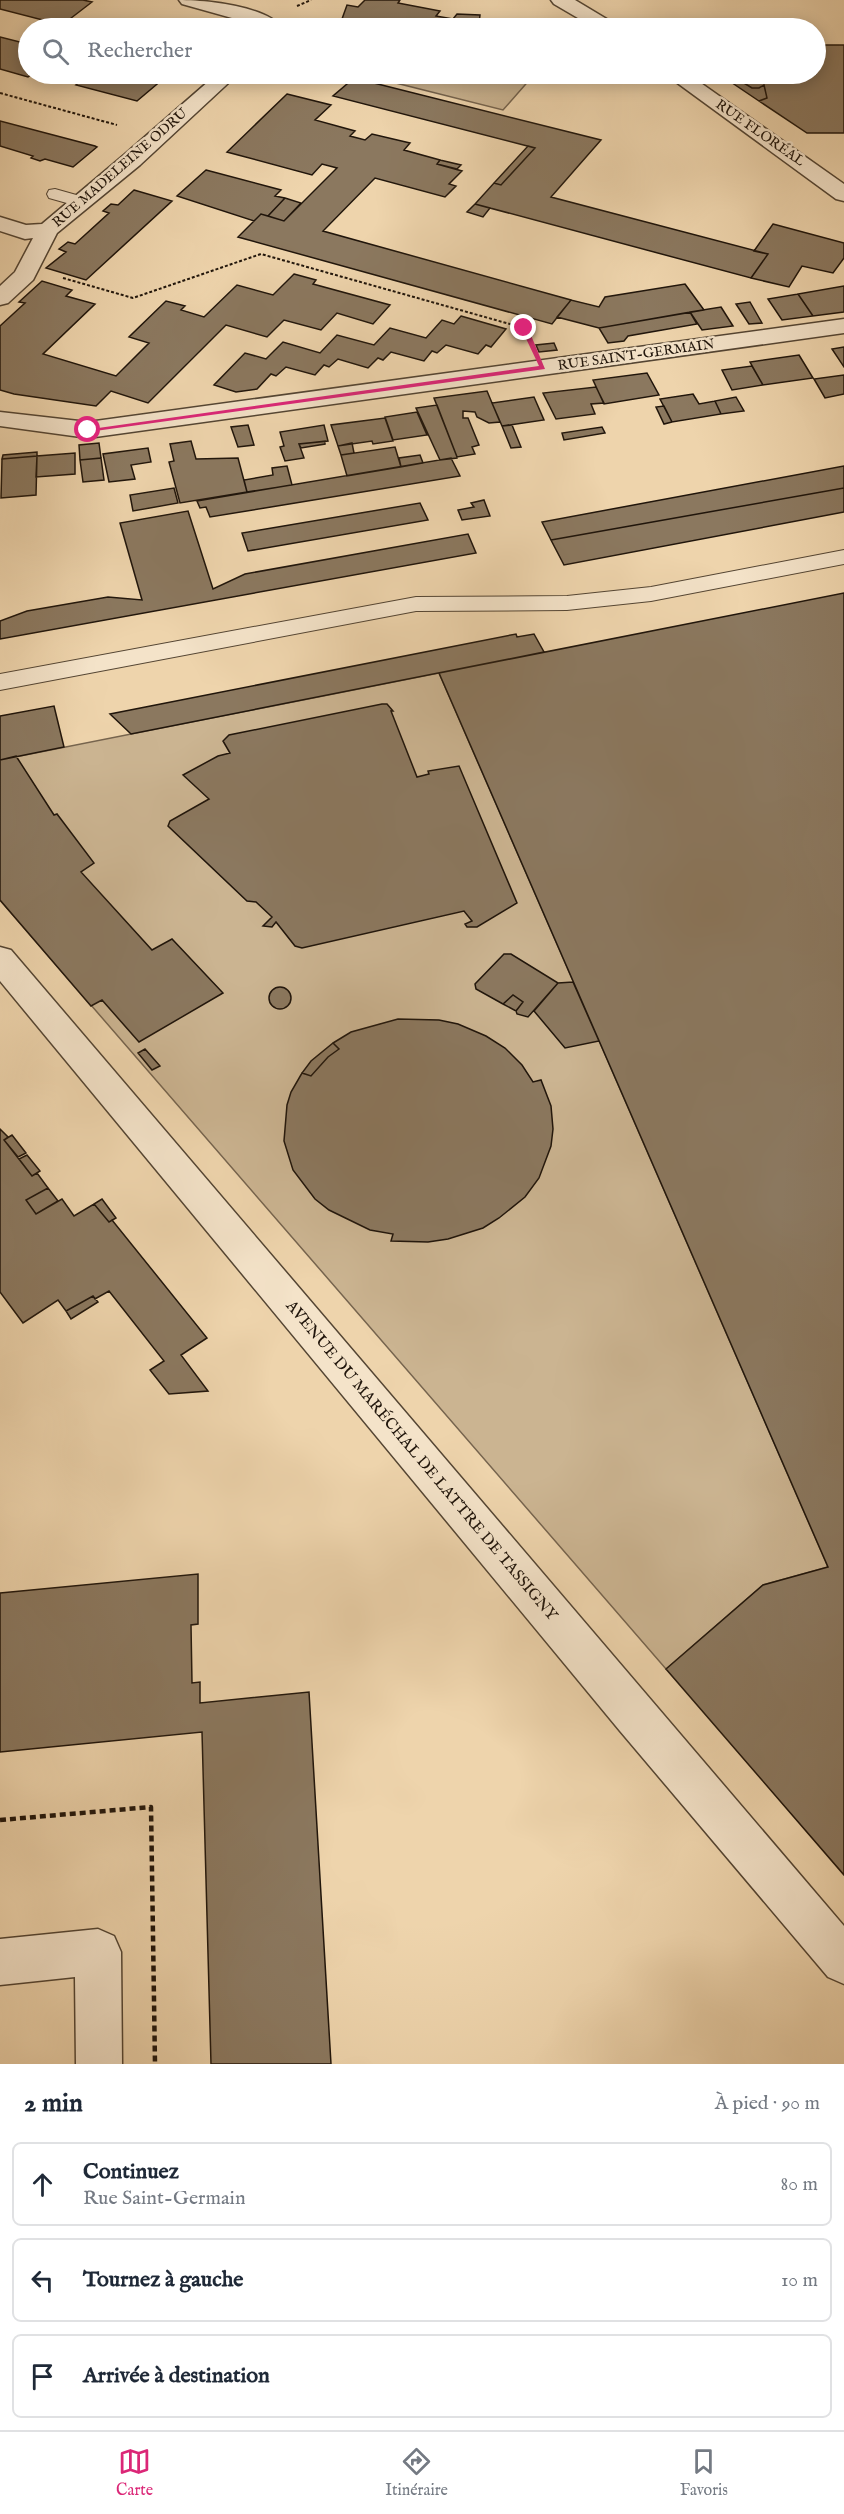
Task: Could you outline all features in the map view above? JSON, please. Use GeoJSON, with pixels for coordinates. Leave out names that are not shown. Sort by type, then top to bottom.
{"type":"FeatureCollection","features":[{"type":"Feature","properties":{"kind":"street"},"geometry":{"type":"LineString","coordinates":[[189,0],[253,18]]}},
{"type":"Feature","properties":{"kind":"street"},"geometry":{"type":"LineString","coordinates":[[561,0],[591,18]]}},
{"type":"Feature","properties":{"kind":"street","name":"RUE MADELEINE ODRU"},"geometry":{"type":"LineString","coordinates":[[0,225],[25,232],[48,230],[217,84]]}},
{"type":"Feature","properties":{"kind":"street","name":"RUE FLORÉAL"},"geometry":{"type":"LineString","coordinates":[[689,84],[844,194]]}},
{"type":"Feature","properties":{"kind":"street"},"geometry":{"type":"LineString","coordinates":[[0,298],[25,275],[48,230]]}},
{"type":"Feature","properties":{"kind":"street","name":"RUE SAINT-GERMAIN"},"geometry":{"type":"LineString","coordinates":[[0,419],[88,430],[844,326]]}},
{"type":"Feature","properties":{"kind":"street","name":"AVENUE DU MARÉCHAL DE LATTRE DE TASSIGNY"},"geometry":{"type":"LineString","coordinates":[[0,959],[627,1707],[844,1961]]}},
{"type":"Feature","properties":{"kind":"street"},"geometry":{"type":"LineString","coordinates":[[0,1962],[98,1952],[99,2064]]}},
{"type":"Feature","properties":{"kind":"lane"},"geometry":{"type":"LineString","coordinates":[[55,194],[81,202]]}},
{"type":"Feature","properties":{"kind":"lane"},"geometry":{"type":"LineString","coordinates":[[0,682],[416,604],[567,603],[640,595],[844,557]]}},
{"type":"Feature","properties":{"kind":"path"},"geometry":{"type":"LineString","coordinates":[[0,93],[158,137]]}},
{"type":"Feature","properties":{"kind":"path"},"geometry":{"type":"LineString","coordinates":[[29,268],[133,298],[261,254],[524,328],[543,367]]}},
{"type":"Feature","properties":{"kind":"path"},"geometry":{"type":"LineString","coordinates":[[0,1820],[151,1807],[155,2064]]}},
{"type":"Feature","properties":{"kind":"shaded area"},"geometry":{"type":"Polygon","coordinates":[[[400,84],[526,84],[503,110],[400,84]]]}},
{"type":"Feature","properties":{"kind":"shaded area"},"geometry":{"type":"Polygon","coordinates":[[[439,673],[828,1567],[763,1585],[666,1669],[0,900],[0,760],[439,673]]]}},
{"type":"Feature","properties":{"kind":"building"},"geometry":{"type":"Polygon","coordinates":[[[0,0],[83,0],[92,2],[71,18],[35,18],[0,9],[0,0]]]}},
{"type":"Feature","properties":{"kind":"building"},"geometry":{"type":"Polygon","coordinates":[[[365,0],[400,0],[398,3],[440,11],[436,16],[447,18],[342,18],[347,5],[358,7],[365,0]]]}},
{"type":"Feature","properties":{"kind":"building"},"geometry":{"type":"Polygon","coordinates":[[[457,14],[480,15],[480,18],[454,18],[457,14]]]}},
{"type":"Feature","properties":{"kind":"building"},"geometry":{"type":"Polygon","coordinates":[[[0,37],[18,42],[18,74],[0,69],[0,37]]]}},
{"type":"Feature","properties":{"kind":"building"},"geometry":{"type":"Polygon","coordinates":[[[826,45],[844,45],[844,133],[807,133],[759,101],[767,98],[764,85],[752,88],[745,84],[826,84],[826,45]]]}},
{"type":"Feature","properties":{"kind":"building"},"geometry":{"type":"Polygon","coordinates":[[[77,84],[157,84],[137,101],[77,84]]]}},
{"type":"Feature","properties":{"kind":"building"},"geometry":{"type":"Polygon","coordinates":[[[347,84],[378,84],[601,140],[551,197],[768,254],[751,278],[475,204],[494,183],[501,185],[535,148],[333,96],[347,84]]]}},
{"type":"Feature","properties":{"kind":"building"},"geometry":{"type":"Polygon","coordinates":[[[734,84],[745,84],[752,88],[764,85],[767,98],[759,101],[734,84]]]}},
{"type":"Feature","properties":{"kind":"building"},"geometry":{"type":"Polygon","coordinates":[[[287,94],[331,105],[315,120],[355,131],[350,136],[365,140],[372,134],[410,143],[404,150],[440,160],[437,164],[462,171],[449,184],[456,186],[445,197],[375,178],[323,231],[571,300],[552,324],[238,237],[261,214],[284,221],[337,168],[322,164],[312,175],[227,152],[287,94]]]}},
{"type":"Feature","properties":{"kind":"building"},"geometry":{"type":"Polygon","coordinates":[[[0,121],[97,147],[73,167],[45,159],[40,161],[31,158],[33,156],[0,146],[0,121]]]}},
{"type":"Feature","properties":{"kind":"building"},"geometry":{"type":"Polygon","coordinates":[[[528,146],[535,148],[501,185],[494,183],[528,146]]]}},
{"type":"Feature","properties":{"kind":"building"},"geometry":{"type":"Polygon","coordinates":[[[440,160],[461,165],[457,169],[437,164],[440,160]]]}},
{"type":"Feature","properties":{"kind":"building"},"geometry":{"type":"Polygon","coordinates":[[[206,170],[281,190],[275,196],[285,198],[268,216],[261,214],[254,221],[177,196],[206,170]]]}},
{"type":"Feature","properties":{"kind":"building"},"geometry":{"type":"Polygon","coordinates":[[[134,190],[172,201],[86,280],[46,268],[66,252],[59,249],[68,242],[75,244],[109,213],[103,211],[111,204],[118,205],[134,190]]]}},
{"type":"Feature","properties":{"kind":"building"},"geometry":{"type":"Polygon","coordinates":[[[285,198],[301,203],[284,221],[268,216],[285,198]]]}},
{"type":"Feature","properties":{"kind":"building"},"geometry":{"type":"Polygon","coordinates":[[[475,204],[490,208],[483,217],[467,212],[475,204]]]}},
{"type":"Feature","properties":{"kind":"building"},"geometry":{"type":"Polygon","coordinates":[[[773,224],[844,243],[844,258],[833,273],[802,266],[789,287],[751,278],[768,254],[754,251],[773,224]]]}},
{"type":"Feature","properties":{"kind":"building"},"geometry":{"type":"Polygon","coordinates":[[[294,274],[316,280],[313,284],[390,305],[373,324],[337,313],[321,330],[284,320],[267,337],[226,325],[148,403],[111,391],[96,406],[0,390],[0,326],[25,303],[19,302],[42,281],[72,290],[66,296],[95,304],[43,354],[116,376],[149,343],[129,337],[166,301],[185,306],[181,310],[204,317],[237,285],[273,295],[294,274]]]}},
{"type":"Feature","properties":{"kind":"building"},"geometry":{"type":"Polygon","coordinates":[[[685,284],[704,310],[599,328],[557,317],[571,300],[599,307],[605,297],[685,284]]]}},
{"type":"Feature","properties":{"kind":"building"},"geometry":{"type":"Polygon","coordinates":[[[844,286],[844,312],[813,316],[798,294],[844,286]]]}},
{"type":"Feature","properties":{"kind":"building"},"geometry":{"type":"Polygon","coordinates":[[[798,294],[813,316],[782,320],[768,299],[798,294]]]}},
{"type":"Feature","properties":{"kind":"building"},"geometry":{"type":"Polygon","coordinates":[[[750,302],[762,323],[749,324],[736,304],[750,302]]]}},
{"type":"Feature","properties":{"kind":"building"},"geometry":{"type":"Polygon","coordinates":[[[721,307],[733,326],[702,330],[690,312],[721,307]]]}},
{"type":"Feature","properties":{"kind":"building"},"geometry":{"type":"Polygon","coordinates":[[[690,312],[697,324],[628,336],[624,341],[608,343],[599,328],[690,312]]]}},
{"type":"Feature","properties":{"kind":"building"},"geometry":{"type":"Polygon","coordinates":[[[461,316],[506,329],[491,347],[486,345],[478,354],[446,345],[437,353],[432,351],[424,361],[391,352],[383,360],[378,358],[368,368],[338,359],[329,367],[324,365],[315,375],[286,367],[276,376],[271,374],[257,389],[236,392],[214,385],[245,353],[266,359],[283,342],[320,353],[337,335],[374,345],[390,328],[426,338],[442,320],[454,324],[461,316]]]}},
{"type":"Feature","properties":{"kind":"building"},"geometry":{"type":"Polygon","coordinates":[[[554,343],[557,350],[539,352],[536,345],[554,343]]]}},
{"type":"Feature","properties":{"kind":"building"},"geometry":{"type":"Polygon","coordinates":[[[844,347],[844,367],[832,349],[844,347]]]}},
{"type":"Feature","properties":{"kind":"building"},"geometry":{"type":"Polygon","coordinates":[[[799,355],[813,378],[763,385],[750,362],[799,355]]]}},
{"type":"Feature","properties":{"kind":"building"},"geometry":{"type":"Polygon","coordinates":[[[752,366],[763,385],[732,390],[722,370],[752,366]]]}},
{"type":"Feature","properties":{"kind":"building"},"geometry":{"type":"Polygon","coordinates":[[[647,373],[659,395],[604,404],[593,380],[647,373]]]}},
{"type":"Feature","properties":{"kind":"building"},"geometry":{"type":"Polygon","coordinates":[[[844,375],[844,394],[825,398],[814,379],[844,375]]]}},
{"type":"Feature","properties":{"kind":"building"},"geometry":{"type":"Polygon","coordinates":[[[596,387],[604,403],[591,404],[595,414],[556,419],[543,393],[596,387]]]}},
{"type":"Feature","properties":{"kind":"building"},"geometry":{"type":"Polygon","coordinates":[[[487,391],[500,422],[489,423],[477,417],[475,412],[463,411],[463,418],[468,418],[479,445],[472,447],[475,454],[457,457],[434,398],[487,391]]]}},
{"type":"Feature","properties":{"kind":"building"},"geometry":{"type":"Polygon","coordinates":[[[693,394],[699,404],[715,401],[721,414],[672,422],[660,399],[693,394]]]}},
{"type":"Feature","properties":{"kind":"building"},"geometry":{"type":"Polygon","coordinates":[[[534,397],[544,420],[502,426],[492,403],[534,397]]]}},
{"type":"Feature","properties":{"kind":"building"},"geometry":{"type":"Polygon","coordinates":[[[736,397],[744,411],[721,414],[715,401],[736,397]]]}},
{"type":"Feature","properties":{"kind":"building"},"geometry":{"type":"Polygon","coordinates":[[[437,405],[457,458],[440,460],[416,408],[437,405]]]}},
{"type":"Feature","properties":{"kind":"building"},"geometry":{"type":"Polygon","coordinates":[[[664,406],[672,422],[664,424],[656,407],[664,406]]]}},
{"type":"Feature","properties":{"kind":"building"},"geometry":{"type":"Polygon","coordinates":[[[417,412],[427,435],[393,440],[385,417],[417,412]]]}},
{"type":"Feature","properties":{"kind":"building"},"geometry":{"type":"Polygon","coordinates":[[[385,418],[393,441],[373,444],[372,441],[338,446],[331,425],[385,418]]]}},
{"type":"Feature","properties":{"kind":"building"},"geometry":{"type":"Polygon","coordinates":[[[248,425],[254,445],[238,447],[231,427],[248,425]]]}},
{"type":"Feature","properties":{"kind":"building"},"geometry":{"type":"Polygon","coordinates":[[[324,425],[328,441],[299,444],[304,458],[285,461],[280,447],[284,446],[280,432],[324,425]]]}},
{"type":"Feature","properties":{"kind":"building"},"geometry":{"type":"Polygon","coordinates":[[[512,425],[521,447],[511,448],[502,426],[512,425]]]}},
{"type":"Feature","properties":{"kind":"building"},"geometry":{"type":"Polygon","coordinates":[[[602,427],[605,433],[564,440],[562,433],[602,427]]]}},
{"type":"Feature","properties":{"kind":"building"},"geometry":{"type":"Polygon","coordinates":[[[191,441],[196,459],[238,458],[247,492],[180,503],[169,462],[174,461],[170,444],[191,441]]]}},
{"type":"Feature","properties":{"kind":"building"},"geometry":{"type":"Polygon","coordinates":[[[325,441],[325,444],[301,448],[299,444],[325,441]]]}},
{"type":"Feature","properties":{"kind":"building"},"geometry":{"type":"Polygon","coordinates":[[[99,443],[101,458],[80,460],[79,445],[99,443]]]}},
{"type":"Feature","properties":{"kind":"building"},"geometry":{"type":"Polygon","coordinates":[[[352,443],[354,453],[341,455],[338,446],[352,443]]]}},
{"type":"Feature","properties":{"kind":"building"},"geometry":{"type":"Polygon","coordinates":[[[395,447],[401,467],[347,476],[341,455],[395,447]]]}},
{"type":"Feature","properties":{"kind":"building"},"geometry":{"type":"Polygon","coordinates":[[[148,448],[151,462],[131,465],[135,479],[109,482],[103,454],[148,448]]]}},
{"type":"Feature","properties":{"kind":"building"},"geometry":{"type":"Polygon","coordinates":[[[37,452],[37,456],[2,459],[3,455],[37,452]]]}},
{"type":"Feature","properties":{"kind":"building"},"geometry":{"type":"Polygon","coordinates":[[[75,453],[75,474],[36,477],[37,456],[75,453]]]}},
{"type":"Feature","properties":{"kind":"building"},"geometry":{"type":"Polygon","coordinates":[[[420,455],[423,463],[401,467],[399,458],[420,455]]]}},
{"type":"Feature","properties":{"kind":"building"},"geometry":{"type":"Polygon","coordinates":[[[37,456],[36,495],[1,498],[2,459],[37,456]]]}},
{"type":"Feature","properties":{"kind":"building"},"geometry":{"type":"Polygon","coordinates":[[[101,458],[104,480],[83,482],[80,460],[101,458]]]}},
{"type":"Feature","properties":{"kind":"building"},"geometry":{"type":"Polygon","coordinates":[[[451,458],[460,476],[210,517],[206,507],[200,508],[197,501],[451,458]]]}},
{"type":"Feature","properties":{"kind":"building"},"geometry":{"type":"Polygon","coordinates":[[[287,466],[292,485],[247,492],[244,480],[273,475],[272,468],[287,466]]]}},
{"type":"Feature","properties":{"kind":"building"},"geometry":{"type":"Polygon","coordinates":[[[844,466],[844,488],[551,540],[542,522],[844,466]]]}},
{"type":"Feature","properties":{"kind":"building"},"geometry":{"type":"Polygon","coordinates":[[[174,488],[178,503],[133,511],[130,495],[174,488]]]}},
{"type":"Feature","properties":{"kind":"building"},"geometry":{"type":"Polygon","coordinates":[[[844,488],[844,512],[564,565],[551,540],[844,488]]]}},
{"type":"Feature","properties":{"kind":"building"},"geometry":{"type":"Polygon","coordinates":[[[484,500],[490,516],[462,520],[458,510],[474,507],[471,503],[484,500]]]}},
{"type":"Feature","properties":{"kind":"building"},"geometry":{"type":"Polygon","coordinates":[[[420,503],[428,520],[248,551],[242,533],[420,503]]]}},
{"type":"Feature","properties":{"kind":"building"},"geometry":{"type":"Polygon","coordinates":[[[188,511],[213,589],[245,574],[468,534],[476,553],[0,639],[0,621],[27,611],[108,597],[142,600],[120,523],[188,511]]]}},
{"type":"Feature","properties":{"kind":"building"},"geometry":{"type":"Polygon","coordinates":[[[844,593],[844,1875],[666,1669],[763,1585],[828,1567],[439,673],[844,593]]]}},
{"type":"Feature","properties":{"kind":"building"},"geometry":{"type":"Polygon","coordinates":[[[516,634],[517,637],[534,634],[544,652],[131,734],[110,714],[516,634]]]}},
{"type":"Feature","properties":{"kind":"building"},"geometry":{"type":"Polygon","coordinates":[[[387,704],[393,711],[391,711],[417,777],[429,774],[428,771],[459,766],[517,903],[477,927],[467,927],[465,924],[472,921],[464,911],[302,948],[295,946],[276,922],[272,927],[263,926],[272,917],[256,902],[247,901],[168,826],[170,821],[209,799],[183,775],[218,756],[230,753],[223,741],[229,735],[387,704]]]}},
{"type":"Feature","properties":{"kind":"building"},"geometry":{"type":"Polygon","coordinates":[[[54,706],[64,747],[0,760],[0,716],[54,706]]]}},
{"type":"Feature","properties":{"kind":"building"},"geometry":{"type":"Polygon","coordinates":[[[16,756],[54,815],[57,814],[94,863],[81,872],[152,950],[172,939],[223,993],[139,1042],[102,1000],[91,1006],[0,900],[0,760],[16,756]]]}},
{"type":"Feature","properties":{"kind":"building"},"geometry":{"type":"Polygon","coordinates":[[[504,954],[511,954],[558,983],[528,1017],[517,1014],[516,1011],[523,1002],[513,995],[503,1004],[476,989],[475,984],[504,954]]]}},
{"type":"Feature","properties":{"kind":"building"},"geometry":{"type":"Polygon","coordinates":[[[573,982],[599,1041],[565,1048],[534,1011],[558,983],[573,982]]]}},
{"type":"Feature","properties":{"kind":"building"},"geometry":{"type":"Polygon","coordinates":[[[280,987],[288,990],[291,998],[288,1006],[280,1009],[272,1006],[269,998],[272,990],[280,987]]]}},
{"type":"Feature","properties":{"kind":"building"},"geometry":{"type":"Polygon","coordinates":[[[513,995],[523,1002],[516,1011],[503,1004],[513,995]]]}},
{"type":"Feature","properties":{"kind":"building"},"geometry":{"type":"Polygon","coordinates":[[[398,1019],[439,1020],[458,1024],[486,1036],[505,1048],[522,1065],[533,1082],[541,1080],[551,1106],[553,1129],[551,1146],[539,1178],[525,1197],[483,1228],[448,1239],[428,1242],[391,1241],[393,1234],[370,1230],[329,1210],[315,1199],[293,1170],[284,1141],[287,1105],[291,1092],[302,1073],[311,1076],[328,1057],[339,1049],[333,1043],[351,1032],[398,1019]]]}},
{"type":"Feature","properties":{"kind":"building"},"geometry":{"type":"Polygon","coordinates":[[[333,1043],[339,1049],[328,1057],[311,1076],[302,1073],[311,1061],[333,1043]]]}},
{"type":"Feature","properties":{"kind":"building"},"geometry":{"type":"Polygon","coordinates":[[[145,1049],[160,1066],[152,1070],[138,1053],[145,1049]]]}},
{"type":"Feature","properties":{"kind":"building"},"geometry":{"type":"Polygon","coordinates":[[[0,1129],[8,1137],[4,1140],[32,1176],[37,1173],[48,1188],[26,1200],[36,1214],[62,1199],[74,1216],[94,1204],[109,1222],[112,1220],[207,1338],[181,1355],[208,1391],[169,1394],[150,1370],[164,1361],[109,1291],[95,1299],[93,1296],[66,1311],[58,1300],[23,1323],[0,1292],[0,1129]]]}},
{"type":"Feature","properties":{"kind":"building"},"geometry":{"type":"Polygon","coordinates":[[[12,1135],[26,1153],[18,1157],[4,1140],[12,1135]]]}},
{"type":"Feature","properties":{"kind":"building"},"geometry":{"type":"Polygon","coordinates":[[[27,1155],[40,1171],[32,1176],[19,1159],[27,1155]]]}},
{"type":"Feature","properties":{"kind":"building"},"geometry":{"type":"Polygon","coordinates":[[[48,1188],[58,1201],[36,1214],[26,1200],[48,1188]]]}},
{"type":"Feature","properties":{"kind":"building"},"geometry":{"type":"Polygon","coordinates":[[[102,1199],[116,1218],[109,1222],[94,1204],[102,1199]]]}},
{"type":"Feature","properties":{"kind":"building"},"geometry":{"type":"Polygon","coordinates":[[[93,1296],[98,1302],[71,1319],[66,1311],[93,1296]]]}},
{"type":"Feature","properties":{"kind":"building"},"geometry":{"type":"Polygon","coordinates":[[[198,1574],[198,1624],[191,1625],[192,1683],[200,1682],[200,1703],[309,1692],[331,2064],[211,2064],[202,1732],[0,1752],[0,1593],[198,1574]]]}},
{"type":"Feature","properties":{"kind":"route"},"geometry":{"type":"LineString","coordinates":[[88,430],[543,367],[524,328]]}}]}
